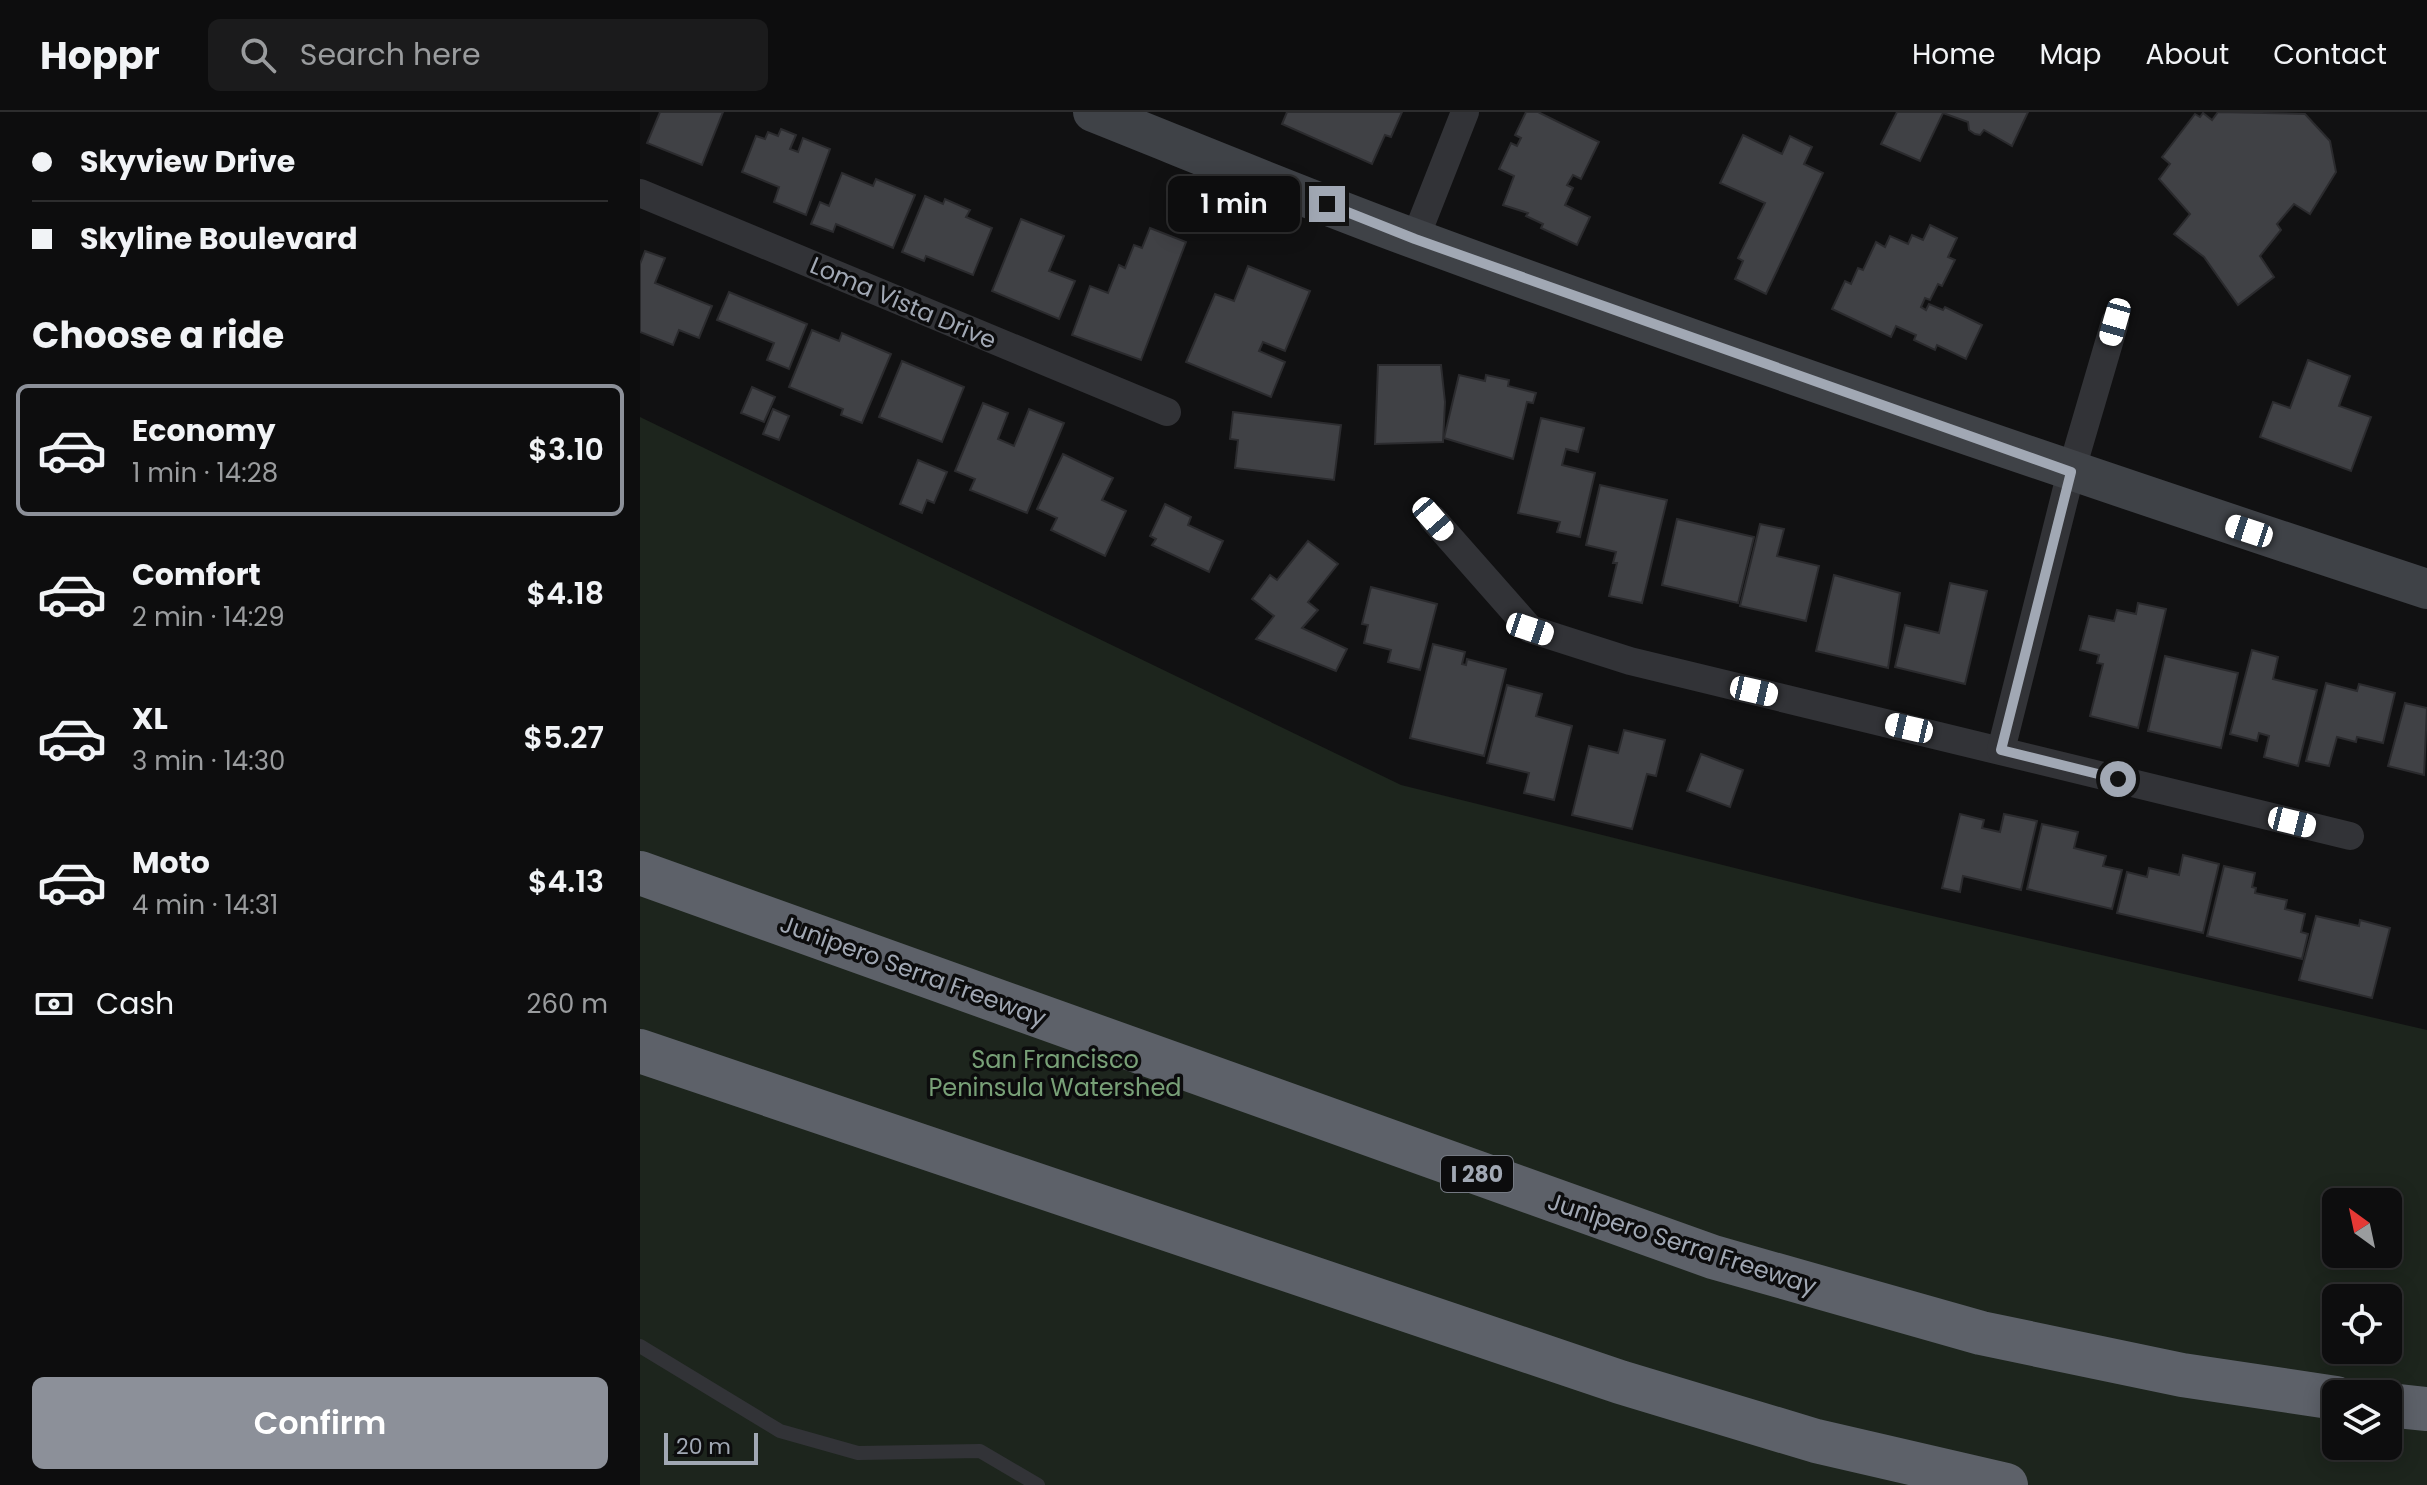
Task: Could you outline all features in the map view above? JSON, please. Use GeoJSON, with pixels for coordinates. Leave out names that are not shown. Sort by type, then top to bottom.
{"type":"FeatureCollection","features":[{"type":"Feature","properties":{"kind":"highway","name":"Junipero Serra Freeway"},"geometry":{"type":"LineString","coordinates":[[640,873],[1713,1257],[1981,1333],[2182,1375],[2322,1396]]}},
{"type":"Feature","properties":{"kind":"highway"},"geometry":{"type":"LineString","coordinates":[[640,1051],[1633,1387],[1816,1441],[2006,1485]]}},
{"type":"Feature","properties":{"kind":"highway"},"geometry":{"type":"LineString","coordinates":[[2402,1406],[2427,1409]]}},
{"type":"Feature","properties":{"kind":"main road"},"geometry":{"type":"LineString","coordinates":[[1093,112],[1415,239],[2071,472],[2427,589]]}},
{"type":"Feature","properties":{"kind":"street"},"geometry":{"type":"LineString","coordinates":[[1415,239],[1465,112]]}},
{"type":"Feature","properties":{"kind":"street","name":"Loma Vista Drive"},"geometry":{"type":"LineString","coordinates":[[640,193],[1167,412]]}},
{"type":"Feature","properties":{"kind":"street"},"geometry":{"type":"LineString","coordinates":[[2001,750],[2071,472],[2115,322]]}},
{"type":"Feature","properties":{"kind":"street"},"geometry":{"type":"LineString","coordinates":[[1433,519],[1530,629],[1630,661],[2350,836]]}},
{"type":"Feature","properties":{"kind":"lane"},"geometry":{"type":"LineString","coordinates":[[640,1346],[780,1431],[858,1453],[980,1451],[1038,1485]]}},
{"type":"Feature","properties":{"kind":"green space","name":"San Francisco Peninsula Watershed"},"geometry":{"type":"Polygon","coordinates":[[[640,417],[1401,785],[1876,903],[2427,1030],[2427,1485],[640,1485],[640,417]]]}},
{"type":"Feature","properties":{"kind":"building"},"geometry":{"type":"Polygon","coordinates":[[[660,112],[723,112],[702,165],[647,143],[660,112]]]}},
{"type":"Feature","properties":{"kind":"building"},"geometry":{"type":"Polygon","coordinates":[[[1287,112],[1402,112],[1391,137],[1385,135],[1372,164],[1282,124],[1287,112]]]}},
{"type":"Feature","properties":{"kind":"building"},"geometry":{"type":"Polygon","coordinates":[[[1526,112],[1538,112],[1599,142],[1581,179],[1573,175],[1567,185],[1573,188],[1565,205],[1590,217],[1577,245],[1541,228],[1543,224],[1526,216],[1528,213],[1503,205],[1514,176],[1499,169],[1511,143],[1517,146],[1521,138],[1515,135],[1526,112]]]}},
{"type":"Feature","properties":{"kind":"building"},"geometry":{"type":"Polygon","coordinates":[[[1897,112],[2028,112],[2012,146],[1984,130],[1980,135],[1975,134],[1969,130],[1968,122],[1943,113],[1920,161],[1881,144],[1897,112]]]}},
{"type":"Feature","properties":{"kind":"building"},"geometry":{"type":"Polygon","coordinates":[[[2218,112],[2305,114],[2330,141],[2336,172],[2310,214],[2294,204],[2277,224],[2281,230],[2260,256],[2274,277],[2238,305],[2204,257],[2174,234],[2190,214],[2159,179],[2170,164],[2162,157],[2195,114],[2200,117],[2203,113],[2212,120],[2218,112]]]}},
{"type":"Feature","properties":{"kind":"building"},"geometry":{"type":"Polygon","coordinates":[[[781,129],[796,135],[790,149],[798,152],[803,138],[830,149],[806,215],[774,202],[779,187],[742,172],[756,136],[765,139],[768,132],[778,136],[781,129]]]}},
{"type":"Feature","properties":{"kind":"building"},"geometry":{"type":"Polygon","coordinates":[[[1743,135],[1782,154],[1790,136],[1812,147],[1804,164],[1823,173],[1766,294],[1735,279],[1743,261],[1738,258],[1765,203],[1720,183],[1743,135]]]}},
{"type":"Feature","properties":{"kind":"building"},"geometry":{"type":"Polygon","coordinates":[[[842,173],[873,186],[876,179],[915,195],[893,248],[836,224],[833,232],[811,224],[820,202],[829,206],[842,173]]]}},
{"type":"Feature","properties":{"kind":"building"},"geometry":{"type":"Polygon","coordinates":[[[925,196],[943,204],[945,199],[970,210],[966,217],[992,228],[973,275],[926,256],[924,261],[902,252],[925,196]]]}},
{"type":"Feature","properties":{"kind":"building"},"geometry":{"type":"Polygon","coordinates":[[[1021,219],[1064,236],[1049,271],[1075,281],[1059,319],[992,291],[1021,219]]]}},
{"type":"Feature","properties":{"kind":"building"},"geometry":{"type":"Polygon","coordinates":[[[1930,225],[1957,238],[1948,257],[1955,260],[1942,286],[1938,284],[1930,300],[1925,298],[1921,307],[1926,310],[1929,304],[1943,310],[1945,307],[1982,325],[1966,359],[1937,345],[1935,350],[1914,340],[1916,335],[1896,326],[1891,337],[1832,309],[1845,281],[1851,284],[1858,268],[1863,270],[1876,242],[1885,247],[1890,236],[1908,244],[1912,235],[1923,240],[1930,225]]]}},
{"type":"Feature","properties":{"kind":"building"},"geometry":{"type":"Polygon","coordinates":[[[1150,228],[1186,242],[1141,360],[1072,335],[1090,286],[1108,293],[1119,265],[1125,268],[1134,245],[1142,248],[1150,228]]]}},
{"type":"Feature","properties":{"kind":"building"},"geometry":{"type":"Polygon","coordinates":[[[645,251],[665,258],[655,283],[712,306],[699,338],[679,330],[673,345],[640,332],[640,264],[645,251]]]}},
{"type":"Feature","properties":{"kind":"building"},"geometry":{"type":"Polygon","coordinates":[[[1248,266],[1310,291],[1285,351],[1263,342],[1259,351],[1285,362],[1271,397],[1186,362],[1215,294],[1234,301],[1248,266]]]}},
{"type":"Feature","properties":{"kind":"building"},"geometry":{"type":"Polygon","coordinates":[[[729,292],[807,324],[789,369],[767,360],[774,343],[717,320],[729,292]]]}},
{"type":"Feature","properties":{"kind":"building"},"geometry":{"type":"Polygon","coordinates":[[[812,330],[839,341],[842,333],[891,354],[862,423],[841,415],[843,409],[789,387],[812,330]]]}},
{"type":"Feature","properties":{"kind":"building"},"geometry":{"type":"Polygon","coordinates":[[[2308,360],[2350,376],[2339,406],[2371,417],[2351,471],[2260,437],[2273,402],[2290,408],[2308,360]]]}},
{"type":"Feature","properties":{"kind":"building"},"geometry":{"type":"Polygon","coordinates":[[[902,361],[964,387],[942,442],[879,417],[902,361]]]}},
{"type":"Feature","properties":{"kind":"building"},"geometry":{"type":"Polygon","coordinates":[[[1378,365],[1441,365],[1445,402],[1443,442],[1375,444],[1378,365]]]}},
{"type":"Feature","properties":{"kind":"building"},"geometry":{"type":"Polygon","coordinates":[[[1459,375],[1485,381],[1486,375],[1509,380],[1508,386],[1536,393],[1533,403],[1527,402],[1513,459],[1444,438],[1459,375]]]}},
{"type":"Feature","properties":{"kind":"building"},"geometry":{"type":"Polygon","coordinates":[[[752,387],[775,397],[764,422],[741,413],[752,387]]]}},
{"type":"Feature","properties":{"kind":"building"},"geometry":{"type":"Polygon","coordinates":[[[983,403],[1008,413],[998,439],[1014,446],[1029,409],[1064,423],[1027,513],[970,490],[975,479],[955,471],[983,403]]]}},
{"type":"Feature","properties":{"kind":"building"},"geometry":{"type":"Polygon","coordinates":[[[773,409],[789,416],[779,440],[763,434],[773,409]]]}},
{"type":"Feature","properties":{"kind":"building"},"geometry":{"type":"Polygon","coordinates":[[[1233,412],[1341,425],[1334,480],[1235,468],[1238,440],[1230,439],[1233,412]]]}},
{"type":"Feature","properties":{"kind":"building"},"geometry":{"type":"Polygon","coordinates":[[[1541,418],[1584,428],[1578,452],[1566,449],[1562,465],[1595,473],[1580,537],[1557,532],[1560,522],[1518,513],[1541,418]]]}},
{"type":"Feature","properties":{"kind":"building"},"geometry":{"type":"Polygon","coordinates":[[[1063,454],[1113,478],[1102,500],[1126,511],[1105,556],[1051,530],[1057,518],[1037,509],[1063,454]]]}},
{"type":"Feature","properties":{"kind":"building"},"geometry":{"type":"Polygon","coordinates":[[[918,460],[947,472],[934,503],[927,500],[922,513],[900,504],[918,460]]]}},
{"type":"Feature","properties":{"kind":"building"},"geometry":{"type":"Polygon","coordinates":[[[1600,485],[1667,500],[1642,603],[1609,596],[1617,563],[1613,563],[1616,552],[1586,545],[1600,485]]]}},
{"type":"Feature","properties":{"kind":"building"},"geometry":{"type":"Polygon","coordinates":[[[1165,504],[1191,517],[1188,525],[1223,541],[1209,572],[1152,545],[1156,539],[1150,536],[1165,504]]]}},
{"type":"Feature","properties":{"kind":"building"},"geometry":{"type":"Polygon","coordinates":[[[1677,519],[1754,537],[1738,603],[1662,585],[1677,519]]]}},
{"type":"Feature","properties":{"kind":"building"},"geometry":{"type":"Polygon","coordinates":[[[1760,524],[1784,529],[1777,556],[1819,566],[1806,621],[1740,606],[1760,524]]]}},
{"type":"Feature","properties":{"kind":"building"},"geometry":{"type":"Polygon","coordinates":[[[1308,541],[1338,564],[1308,602],[1318,610],[1302,628],[1347,649],[1336,671],[1256,639],[1274,616],[1252,599],[1270,575],[1277,580],[1308,541]]]}},
{"type":"Feature","properties":{"kind":"building"},"geometry":{"type":"Polygon","coordinates":[[[1834,575],[1900,593],[1888,668],[1816,651],[1834,575]]]}},
{"type":"Feature","properties":{"kind":"building"},"geometry":{"type":"Polygon","coordinates":[[[1950,583],[1987,591],[1965,684],[1895,667],[1905,625],[1939,633],[1950,583]]]}},
{"type":"Feature","properties":{"kind":"building"},"geometry":{"type":"Polygon","coordinates":[[[1371,587],[1437,604],[1420,670],[1388,662],[1391,650],[1364,643],[1368,625],[1362,624],[1371,587]]]}},
{"type":"Feature","properties":{"kind":"building"},"geometry":{"type":"Polygon","coordinates":[[[2138,603],[2166,609],[2138,728],[2090,716],[2103,664],[2097,663],[2099,655],[2080,650],[2089,616],[2114,621],[2117,610],[2136,614],[2138,603]]]}},
{"type":"Feature","properties":{"kind":"building"},"geometry":{"type":"Polygon","coordinates":[[[1433,644],[1465,652],[1462,664],[1466,665],[1467,659],[1506,669],[1484,756],[1410,738],[1433,644]]]}},
{"type":"Feature","properties":{"kind":"building"},"geometry":{"type":"Polygon","coordinates":[[[2252,650],[2278,657],[2273,679],[2317,690],[2298,766],[2264,757],[2269,736],[2259,733],[2257,741],[2230,734],[2252,650]]]}},
{"type":"Feature","properties":{"kind":"building"},"geometry":{"type":"Polygon","coordinates":[[[2165,656],[2238,673],[2221,748],[2148,731],[2165,656]]]}},
{"type":"Feature","properties":{"kind":"building"},"geometry":{"type":"Polygon","coordinates":[[[2326,683],[2357,691],[2359,684],[2395,693],[2383,743],[2357,737],[2356,742],[2337,737],[2329,766],[2306,761],[2326,683]]]}},
{"type":"Feature","properties":{"kind":"building"},"geometry":{"type":"Polygon","coordinates":[[[1507,685],[1542,694],[1536,716],[1572,726],[1554,800],[1524,793],[1529,773],[1487,763],[1507,685]]]}},
{"type":"Feature","properties":{"kind":"building"},"geometry":{"type":"Polygon","coordinates":[[[2405,703],[2427,708],[2424,775],[2388,766],[2405,703]]]}},
{"type":"Feature","properties":{"kind":"building"},"geometry":{"type":"Polygon","coordinates":[[[1624,730],[1665,740],[1656,776],[1647,774],[1632,829],[1572,815],[1589,746],[1618,753],[1624,730]]]}},
{"type":"Feature","properties":{"kind":"building"},"geometry":{"type":"Polygon","coordinates":[[[1701,754],[1743,770],[1730,807],[1687,791],[1701,754]]]}},
{"type":"Feature","properties":{"kind":"building"},"geometry":{"type":"Polygon","coordinates":[[[1960,814],[1984,820],[1982,828],[2000,832],[2004,814],[2037,821],[2021,890],[1963,876],[1960,892],[1942,888],[1960,814]]]}},
{"type":"Feature","properties":{"kind":"building"},"geometry":{"type":"Polygon","coordinates":[[[2042,824],[2078,832],[2074,848],[2106,856],[2103,866],[2122,870],[2112,909],[2027,889],[2042,824]]]}},
{"type":"Feature","properties":{"kind":"building"},"geometry":{"type":"Polygon","coordinates":[[[2183,855],[2219,864],[2203,933],[2117,913],[2127,872],[2147,877],[2149,868],[2179,875],[2183,855]]]}},
{"type":"Feature","properties":{"kind":"building"},"geometry":{"type":"Polygon","coordinates":[[[2224,866],[2255,873],[2252,887],[2256,888],[2255,893],[2287,900],[2285,909],[2305,914],[2301,932],[2308,934],[2302,959],[2207,936],[2224,866]]]}},
{"type":"Feature","properties":{"kind":"building"},"geometry":{"type":"Polygon","coordinates":[[[2316,916],[2359,926],[2360,920],[2390,928],[2372,998],[2299,980],[2316,916]]]}},
{"type":"Feature","properties":{"kind":"route"},"geometry":{"type":"LineString","coordinates":[[1327,204],[1415,239],[2071,472],[2001,750],[2118,779]]}}]}
